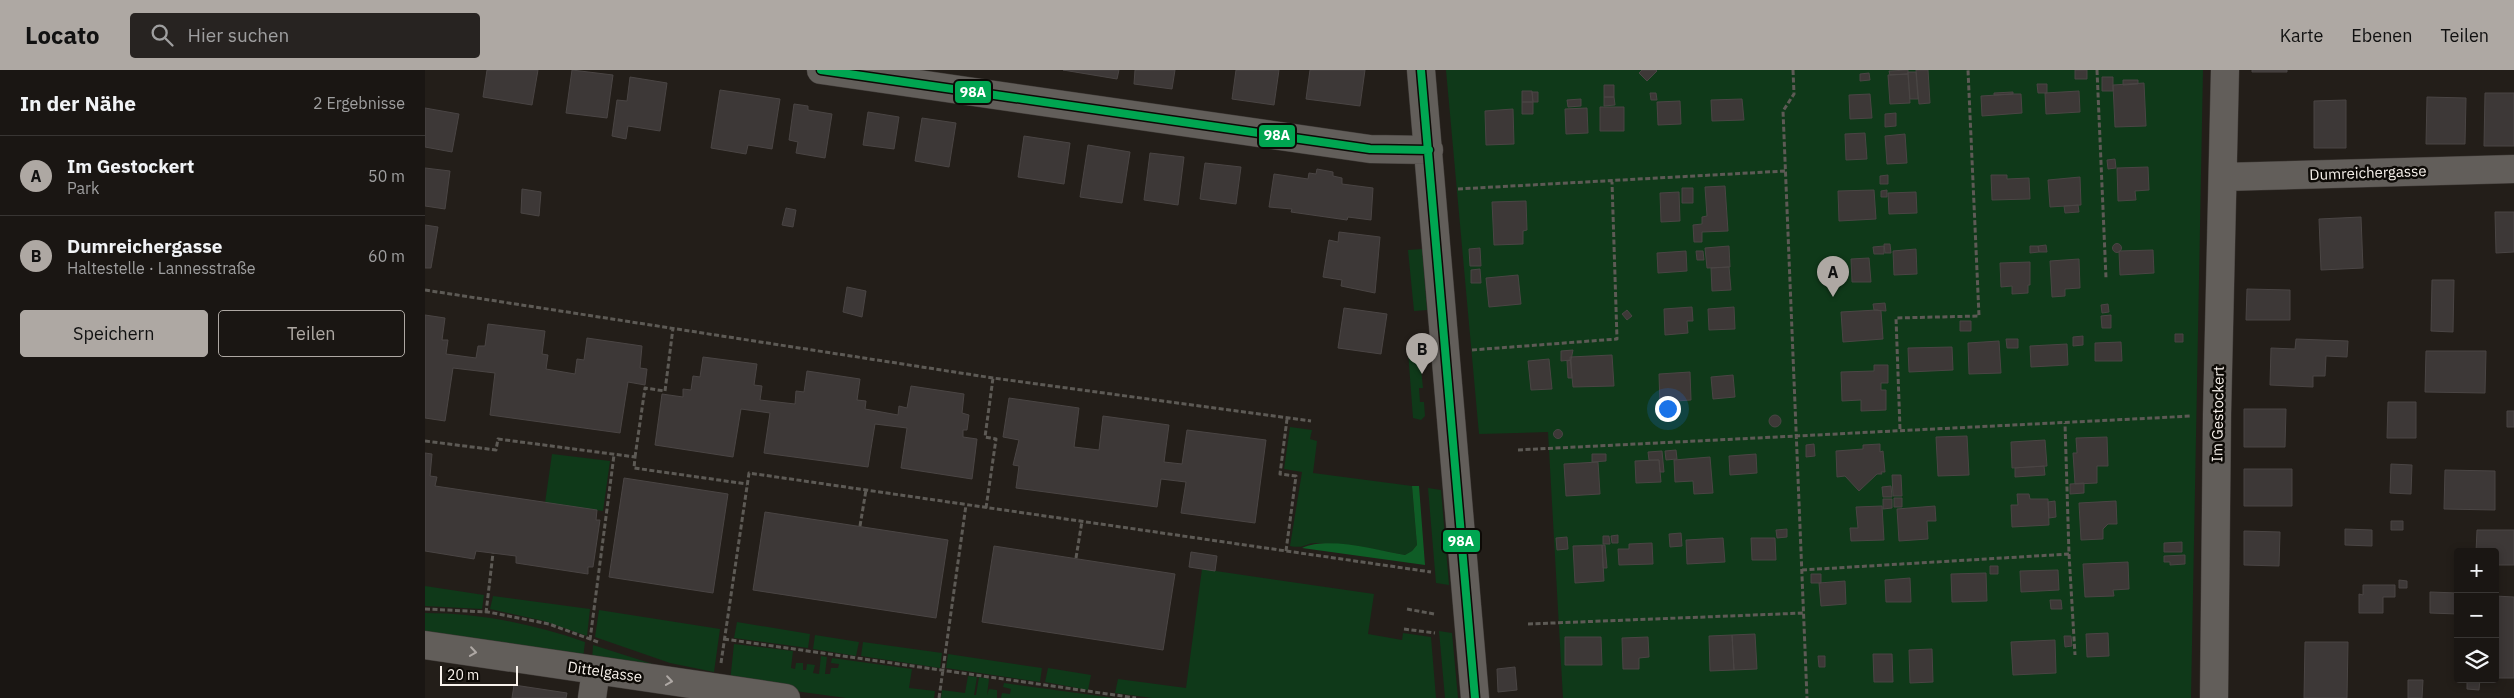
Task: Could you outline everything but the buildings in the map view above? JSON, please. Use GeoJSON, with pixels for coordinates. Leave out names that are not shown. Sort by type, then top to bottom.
{"type":"FeatureCollection","features":[{"type":"Feature","properties":{"kind":"street"},"geometry":{"type":"LineString","coordinates":[[821,70],[1370,149],[1429,150]]}},
{"type":"Feature","properties":{"kind":"street"},"geometry":{"type":"LineString","coordinates":[[1421,70],[1433,190],[1475,698]]}},
{"type":"Feature","properties":{"kind":"street","name":"Im Gestockert"},"geometry":{"type":"LineString","coordinates":[[2214,698],[2217,415],[2225,70]]}},
{"type":"Feature","properties":{"kind":"street","name":"Dumreichergasse"},"geometry":{"type":"LineString","coordinates":[[2223,177],[2514,169]]}},
{"type":"Feature","properties":{"kind":"street","name":"Dittelgasse"},"geometry":{"type":"LineString","coordinates":[[425,645],[786,698]]}},
{"type":"Feature","properties":{"kind":"street"},"geometry":{"type":"LineString","coordinates":[[591,669],[592,698]]}},
{"type":"Feature","properties":{"kind":"path"},"geometry":{"type":"LineString","coordinates":[[1793,70],[1794,94],[1783,111],[1807,698]]}},
{"type":"Feature","properties":{"kind":"path"},"geometry":{"type":"LineString","coordinates":[[1899,430],[1895,318],[1979,316],[1968,70]]}},
{"type":"Feature","properties":{"kind":"path"},"geometry":{"type":"LineString","coordinates":[[2097,70],[2106,278]]}},
{"type":"Feature","properties":{"kind":"path"},"geometry":{"type":"LineString","coordinates":[[1433,190],[1612,182],[1785,171]]}},
{"type":"Feature","properties":{"kind":"path"},"geometry":{"type":"LineString","coordinates":[[1446,352],[1617,339],[1612,182]]}},
{"type":"Feature","properties":{"kind":"path"},"geometry":{"type":"LineString","coordinates":[[425,290],[993,378],[1311,421]]}},
{"type":"Feature","properties":{"kind":"path"},"geometry":{"type":"LineString","coordinates":[[673,328],[665,391],[645,388],[633,468],[747,484]]}},
{"type":"Feature","properties":{"kind":"path"},"geometry":{"type":"LineString","coordinates":[[986,508],[996,439],[985,437],[993,378]]}},
{"type":"Feature","properties":{"kind":"path"},"geometry":{"type":"LineString","coordinates":[[1518,450],[2217,415]]}},
{"type":"Feature","properties":{"kind":"path"},"geometry":{"type":"LineString","coordinates":[[1286,551],[1296,476],[1280,474],[1287,419]]}},
{"type":"Feature","properties":{"kind":"path"},"geometry":{"type":"LineString","coordinates":[[2065,423],[2069,554],[2075,655]]}},
{"type":"Feature","properties":{"kind":"path"},"geometry":{"type":"LineString","coordinates":[[425,442],[497,450],[498,439],[635,457]]}},
{"type":"Feature","properties":{"kind":"path"},"geometry":{"type":"LineString","coordinates":[[591,669],[590,639],[614,454]]}},
{"type":"Feature","properties":{"kind":"path"},"geometry":{"type":"LineString","coordinates":[[717,688],[749,473],[1431,572]]}},
{"type":"Feature","properties":{"kind":"path"},"geometry":{"type":"LineString","coordinates":[[860,526],[866,490]]}},
{"type":"Feature","properties":{"kind":"path"},"geometry":{"type":"LineString","coordinates":[[939,698],[966,505]]}},
{"type":"Feature","properties":{"kind":"path"},"geometry":{"type":"LineString","coordinates":[[1076,558],[1082,521]]}},
{"type":"Feature","properties":{"kind":"path"},"geometry":{"type":"LineString","coordinates":[[486,612],[493,553]]}},
{"type":"Feature","properties":{"kind":"path"},"geometry":{"type":"LineString","coordinates":[[1802,570],[2069,554]]}},
{"type":"Feature","properties":{"kind":"path"},"geometry":{"type":"LineString","coordinates":[[425,609],[486,612],[549,624],[605,644]]}},
{"type":"Feature","properties":{"kind":"path"},"geometry":{"type":"LineString","coordinates":[[1407,609],[1434,614]]}},
{"type":"Feature","properties":{"kind":"path"},"geometry":{"type":"LineString","coordinates":[[1528,624],[1803,613]]}},
{"type":"Feature","properties":{"kind":"path"},"geometry":{"type":"LineString","coordinates":[[1404,629],[1435,633]]}},
{"type":"Feature","properties":{"kind":"path"},"geometry":{"type":"LineString","coordinates":[[724,639],[1137,698]]}},
{"type":"Feature","properties":{"kind":"green space"},"geometry":{"type":"Polygon","coordinates":[[[1446,70],[2203,70],[2191,698],[1563,698],[1548,432],[1479,434],[1446,70]]]}},
{"type":"Feature","properties":{"kind":"green space"},"geometry":{"type":"Polygon","coordinates":[[[1422,249],[1427,310],[1414,311],[1408,250],[1422,249]]]}},
{"type":"Feature","properties":{"kind":"green space"},"geometry":{"type":"Polygon","coordinates":[[[1419,350],[1423,388],[1419,388],[1420,402],[1424,402],[1425,416],[1421,420],[1413,418],[1408,351],[1419,350]]]}},
{"type":"Feature","properties":{"kind":"green space"},"geometry":{"type":"Polygon","coordinates":[[[1290,427],[1312,430],[1310,439],[1317,441],[1313,473],[1412,486],[1417,545],[1412,551],[1405,555],[1338,544],[1316,543],[1299,547],[1290,546],[1302,472],[1284,469],[1290,427]]]}},
{"type":"Feature","properties":{"kind":"green space"},"geometry":{"type":"Polygon","coordinates":[[[552,454],[610,461],[603,511],[545,503],[552,454]]]}},
{"type":"Feature","properties":{"kind":"green space"},"geometry":{"type":"Polygon","coordinates":[[[1412,486],[1419,486],[1425,565],[1302,548],[1325,543],[1367,547],[1405,555],[1417,545],[1412,486]]]}},
{"type":"Feature","properties":{"kind":"green space"},"geometry":{"type":"Polygon","coordinates":[[[1428,488],[1441,490],[1449,585],[1436,583],[1428,488]]]}},
{"type":"Feature","properties":{"kind":"green space"},"geometry":{"type":"Polygon","coordinates":[[[1202,569],[1374,594],[1368,634],[1402,640],[1403,633],[1431,637],[1436,698],[1152,698],[1115,693],[1118,679],[1186,688],[1202,569]]]}},
{"type":"Feature","properties":{"kind":"green space"},"geometry":{"type":"Polygon","coordinates":[[[425,586],[484,595],[482,609],[425,606],[425,586]]]}},
{"type":"Feature","properties":{"kind":"green space"},"geometry":{"type":"Polygon","coordinates":[[[493,596],[590,609],[587,636],[544,621],[490,609],[493,596]]]}},
{"type":"Feature","properties":{"kind":"green space"},"geometry":{"type":"Polygon","coordinates":[[[599,610],[720,629],[714,672],[670,663],[595,637],[599,610]]]}},
{"type":"Feature","properties":{"kind":"green space"},"geometry":{"type":"Polygon","coordinates":[[[425,613],[486,617],[526,625],[565,636],[585,642],[583,659],[425,636],[425,613]]]}},
{"type":"Feature","properties":{"kind":"green space"},"geometry":{"type":"Polygon","coordinates":[[[737,622],[810,634],[808,648],[734,638],[737,622]]]}},
{"type":"Feature","properties":{"kind":"green space"},"geometry":{"type":"Polygon","coordinates":[[[1439,631],[1452,633],[1458,698],[1445,698],[1439,631]]]}},
{"type":"Feature","properties":{"kind":"green space"},"geometry":{"type":"Polygon","coordinates":[[[815,635],[859,642],[856,656],[813,649],[815,635]]]}},
{"type":"Feature","properties":{"kind":"green space"},"geometry":{"type":"Polygon","coordinates":[[[863,642],[942,653],[940,668],[861,656],[863,642]]]}},
{"type":"Feature","properties":{"kind":"green space"},"geometry":{"type":"Polygon","coordinates":[[[734,644],[793,651],[791,668],[795,669],[796,663],[803,663],[803,670],[806,670],[807,664],[815,665],[813,673],[819,674],[821,656],[827,657],[825,674],[830,674],[831,668],[838,668],[839,664],[831,663],[832,658],[912,669],[909,688],[935,691],[934,698],[846,698],[730,682],[734,644]]]}},
{"type":"Feature","properties":{"kind":"green space"},"geometry":{"type":"Polygon","coordinates":[[[593,645],[659,666],[592,661],[593,645]]]}},
{"type":"Feature","properties":{"kind":"green space"},"geometry":{"type":"Polygon","coordinates":[[[948,654],[1042,668],[1040,682],[946,668],[948,654]]]}},
{"type":"Feature","properties":{"kind":"green space"},"geometry":{"type":"Polygon","coordinates":[[[1048,668],[1091,675],[1088,690],[1045,682],[1048,668]]]}},
{"type":"Feature","properties":{"kind":"green space"},"geometry":{"type":"Polygon","coordinates":[[[968,676],[977,677],[974,695],[976,695],[979,677],[989,679],[987,695],[989,689],[997,690],[997,698],[941,698],[942,690],[965,693],[968,676]]]}},
{"type":"Feature","properties":{"kind":"green space"},"geometry":{"type":"Polygon","coordinates":[[[1004,683],[1114,698],[1001,698],[1002,693],[1010,694],[1011,689],[1003,687],[1004,683]]]}},
{"type":"Feature","properties":{"kind":"transit line","name":"98A"},"geometry":{"type":"LineString","coordinates":[[821,70],[1370,149],[1429,150]]}},
{"type":"Feature","properties":{"kind":"transit line","name":"98A"},"geometry":{"type":"LineString","coordinates":[[1421,70],[1475,698]]}},
{"type":"Feature","properties":{"kind":"place","name":"Im Gestockert"},"geometry":{"type":"Point","coordinates":[1833,297]}},
{"type":"Feature","properties":{"kind":"place","name":"Dumreichergasse"},"geometry":{"type":"Point","coordinates":[1422,374]}}]}
